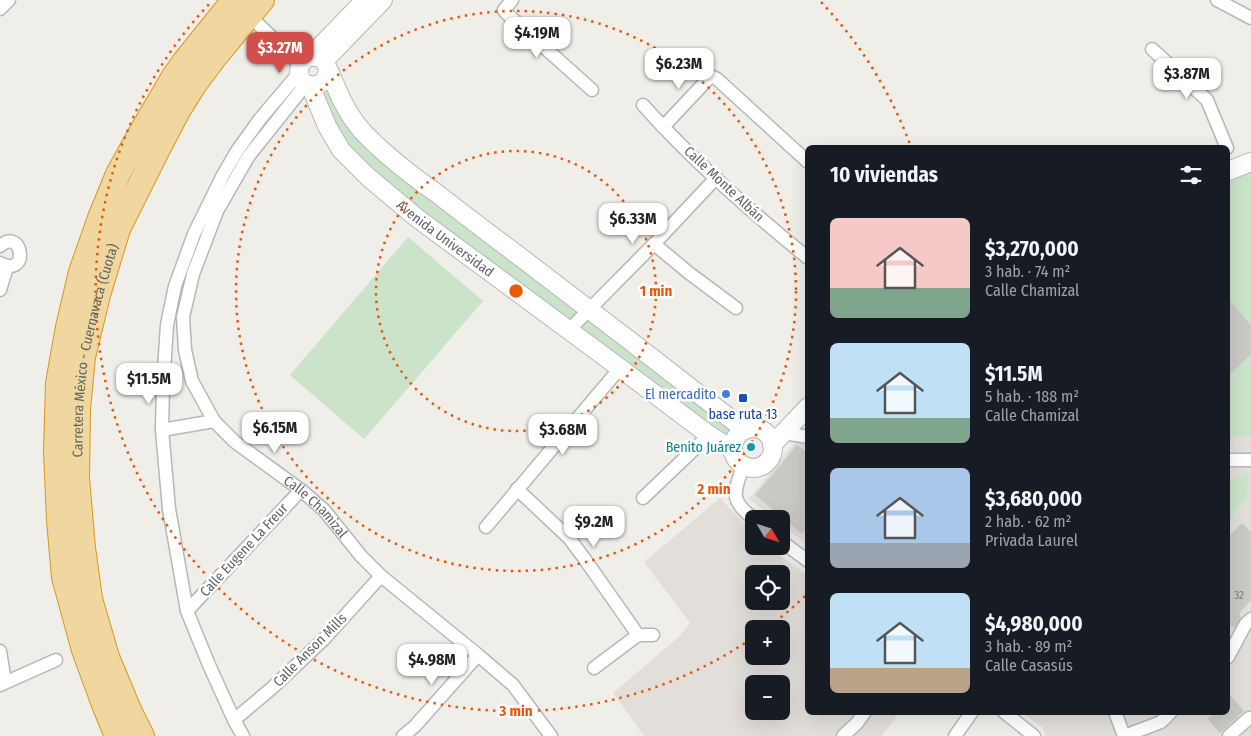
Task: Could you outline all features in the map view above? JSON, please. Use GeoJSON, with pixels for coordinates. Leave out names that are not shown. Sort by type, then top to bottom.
{"type":"FeatureCollection","features":[{"type":"Feature","properties":{"kind":"highway","name":"Carretera México - Cuernavaca (Cuota)"},"geometry":{"type":"LineString","coordinates":[[117,736],[84,650],[64,577],[56,452],[58,383],[68,327],[81,272],[118,174],[173,78],[234,0]]}},
{"type":"Feature","properties":{"kind":"highway","name":"Carretera México - Cuernavaca (Cuota)"},"geometry":{"type":"LineString","coordinates":[[142,736],[107,657],[90,599],[83,548],[77,478],[78,409],[83,356],[98,294],[118,229],[155,155],[179,108],[194,85],[262,0]]}},
{"type":"Feature","properties":{"kind":"street"},"geometry":{"type":"LineString","coordinates":[[0,8],[9,0]]}},
{"type":"Feature","properties":{"kind":"street","name":"Calle Chamizal"},"geometry":{"type":"LineString","coordinates":[[365,0],[248,157],[217,211],[193,274],[183,317],[185,350],[192,380],[214,421],[234,442],[301,490],[324,510],[361,556],[381,576],[478,654],[513,685],[551,736]]}},
{"type":"Feature","properties":{"kind":"street","name":"Calle Chamizal"},"geometry":{"type":"LineString","coordinates":[[243,736],[209,665],[187,611],[169,509],[162,430],[162,385],[166,325],[175,286],[194,234],[237,151],[265,113],[383,0]]}},
{"type":"Feature","properties":{"kind":"street"},"geometry":{"type":"LineString","coordinates":[[512,0],[504,10],[506,13],[592,90]]}},
{"type":"Feature","properties":{"kind":"street"},"geometry":{"type":"LineString","coordinates":[[1217,0],[1251,18]]}},
{"type":"Feature","properties":{"kind":"street"},"geometry":{"type":"LineString","coordinates":[[258,24],[311,71],[344,105],[362,131],[398,165],[590,309],[745,430]]}},
{"type":"Feature","properties":{"kind":"street"},"geometry":{"type":"LineString","coordinates":[[1152,49],[1207,100],[1226,145]]}},
{"type":"Feature","properties":{"kind":"street","name":"Avenida Universidad"},"geometry":{"type":"LineString","coordinates":[[311,71],[327,126],[341,150],[368,177],[417,218],[709,435],[733,450]]}},
{"type":"Feature","properties":{"kind":"street"},"geometry":{"type":"LineString","coordinates":[[663,127],[708,79],[713,77],[717,78],[805,159]]}},
{"type":"Feature","properties":{"kind":"street","name":"Calle Monte Albán"},"geometry":{"type":"LineString","coordinates":[[644,105],[663,127],[716,178],[805,255]]}},
{"type":"Feature","properties":{"kind":"street"},"geometry":{"type":"LineString","coordinates":[[1230,153],[1238,167]]}},
{"type":"Feature","properties":{"kind":"street"},"geometry":{"type":"LineString","coordinates":[[569,330],[716,178]]}},
{"type":"Feature","properties":{"kind":"street"},"geometry":{"type":"LineString","coordinates":[[0,290],[4,265],[15,265],[20,259],[21,251],[17,244],[10,241],[1,242]]}},
{"type":"Feature","properties":{"kind":"street"},"geometry":{"type":"LineString","coordinates":[[654,244],[736,308]]}},
{"type":"Feature","properties":{"kind":"street"},"geometry":{"type":"LineString","coordinates":[[486,527],[620,368]]}},
{"type":"Feature","properties":{"kind":"street"},"geometry":{"type":"LineString","coordinates":[[805,410],[778,439],[770,457],[761,466],[755,468],[743,466],[734,456],[733,444],[740,433],[745,430],[754,428],[762,431],[769,437],[778,439],[805,437]]}},
{"type":"Feature","properties":{"kind":"street"},"geometry":{"type":"LineString","coordinates":[[162,430],[214,421]]}},
{"type":"Feature","properties":{"kind":"street"},"geometry":{"type":"LineString","coordinates":[[643,498],[709,435]]}},
{"type":"Feature","properties":{"kind":"street"},"geometry":{"type":"LineString","coordinates":[[1230,460],[1251,460]]}},
{"type":"Feature","properties":{"kind":"street"},"geometry":{"type":"LineString","coordinates":[[743,466],[735,490],[737,502],[745,513]]}},
{"type":"Feature","properties":{"kind":"street"},"geometry":{"type":"LineString","coordinates":[[517,489],[569,538],[638,636]]}},
{"type":"Feature","properties":{"kind":"street","name":"Calle Eugene La Freur"},"geometry":{"type":"LineString","coordinates":[[187,611],[301,490]]}},
{"type":"Feature","properties":{"kind":"street"},"geometry":{"type":"LineString","coordinates":[[790,548],[805,559]]}},
{"type":"Feature","properties":{"kind":"street","name":"Calle Anson Mills"},"geometry":{"type":"LineString","coordinates":[[234,720],[272,688],[324,639],[381,576]]}},
{"type":"Feature","properties":{"kind":"street"},"geometry":{"type":"LineString","coordinates":[[1230,653],[1251,619]]}},
{"type":"Feature","properties":{"kind":"street"},"geometry":{"type":"LineString","coordinates":[[594,668],[638,636],[653,636]]}},
{"type":"Feature","properties":{"kind":"street"},"geometry":{"type":"LineString","coordinates":[[0,651],[2,683],[56,660]]}},
{"type":"Feature","properties":{"kind":"street"},"geometry":{"type":"LineString","coordinates":[[403,736],[415,726],[478,654]]}},
{"type":"Feature","properties":{"kind":"street"},"geometry":{"type":"LineString","coordinates":[[843,736],[863,715]]}},
{"type":"Feature","properties":{"kind":"street"},"geometry":{"type":"LineString","coordinates":[[955,736],[970,715]]}},
{"type":"Feature","properties":{"kind":"street"},"geometry":{"type":"LineString","coordinates":[[1008,715],[1034,736]]}},
{"type":"Feature","properties":{"kind":"street"},"geometry":{"type":"LineString","coordinates":[[1117,715],[1124,736],[1161,722],[1168,715]]}},
{"type":"Feature","properties":{"kind":"street"},"geometry":{"type":"LineString","coordinates":[[1229,736],[1248,718]]}},
{"type":"Feature","properties":{"kind":"shaded area"},"geometry":{"type":"Polygon","coordinates":[[[1251,167],[1251,736],[1046,736],[1042,727],[1025,715],[1230,715],[1230,175],[1251,167]]]}},
{"type":"Feature","properties":{"kind":"shaded area"},"geometry":{"type":"Polygon","coordinates":[[[805,429],[805,543],[790,531],[790,510],[763,510],[749,499],[805,429]]]}},
{"type":"Feature","properties":{"kind":"shaded area"},"geometry":{"type":"Polygon","coordinates":[[[720,498],[745,524],[745,555],[779,555],[805,574],[805,715],[898,715],[882,736],[644,736],[613,693],[681,635],[690,623],[644,562],[720,498]]]}},
{"type":"Feature","properties":{"kind":"green space"},"geometry":{"type":"Polygon","coordinates":[[[330,85],[356,131],[583,311],[567,324],[382,184],[342,145],[318,91],[330,85]]]}},
{"type":"Feature","properties":{"kind":"green space"},"geometry":{"type":"Polygon","coordinates":[[[1251,168],[1251,437],[1230,437],[1230,175],[1251,168]]]}},
{"type":"Feature","properties":{"kind":"green space"},"geometry":{"type":"Polygon","coordinates":[[[408,237],[483,301],[364,439],[290,375],[408,237]]]}},
{"type":"Feature","properties":{"kind":"green space"},"geometry":{"type":"Polygon","coordinates":[[[591,318],[737,428],[727,442],[579,330],[591,318]]]}},
{"type":"Feature","properties":{"kind":"green space"},"geometry":{"type":"Polygon","coordinates":[[[1248,472],[1247,497],[1230,518],[1230,481],[1248,472]]]}},
{"type":"Feature","properties":{"kind":"building"},"geometry":{"type":"Polygon","coordinates":[[[1230,301],[1251,325],[1251,354],[1230,374],[1230,301]]]}},
{"type":"Feature","properties":{"kind":"building"},"geometry":{"type":"Polygon","coordinates":[[[797,445],[805,451],[805,530],[802,534],[790,524],[790,510],[773,510],[755,495],[797,445]]]}},
{"type":"Feature","properties":{"kind":"building"},"geometry":{"type":"Polygon","coordinates":[[[1242,523],[1251,532],[1251,600],[1239,613],[1241,618],[1234,628],[1230,625],[1230,535],[1242,523]]]}},
{"type":"Feature","properties":{"kind":"building"},"geometry":{"type":"Polygon","coordinates":[[[1230,695],[1244,711],[1220,733],[1208,719],[1212,715],[1230,715],[1230,695]]]}},
{"type":"Feature","properties":{"kind":"place","name":"El mercadito"},"geometry":{"type":"Point","coordinates":[726,394]}},
{"type":"Feature","properties":{"kind":"place","name":"base ruta 13"},"geometry":{"type":"Point","coordinates":[743,398]}},
{"type":"Feature","properties":{"kind":"place","name":"Benito Juárez"},"geometry":{"type":"Point","coordinates":[751,447]}}]}
